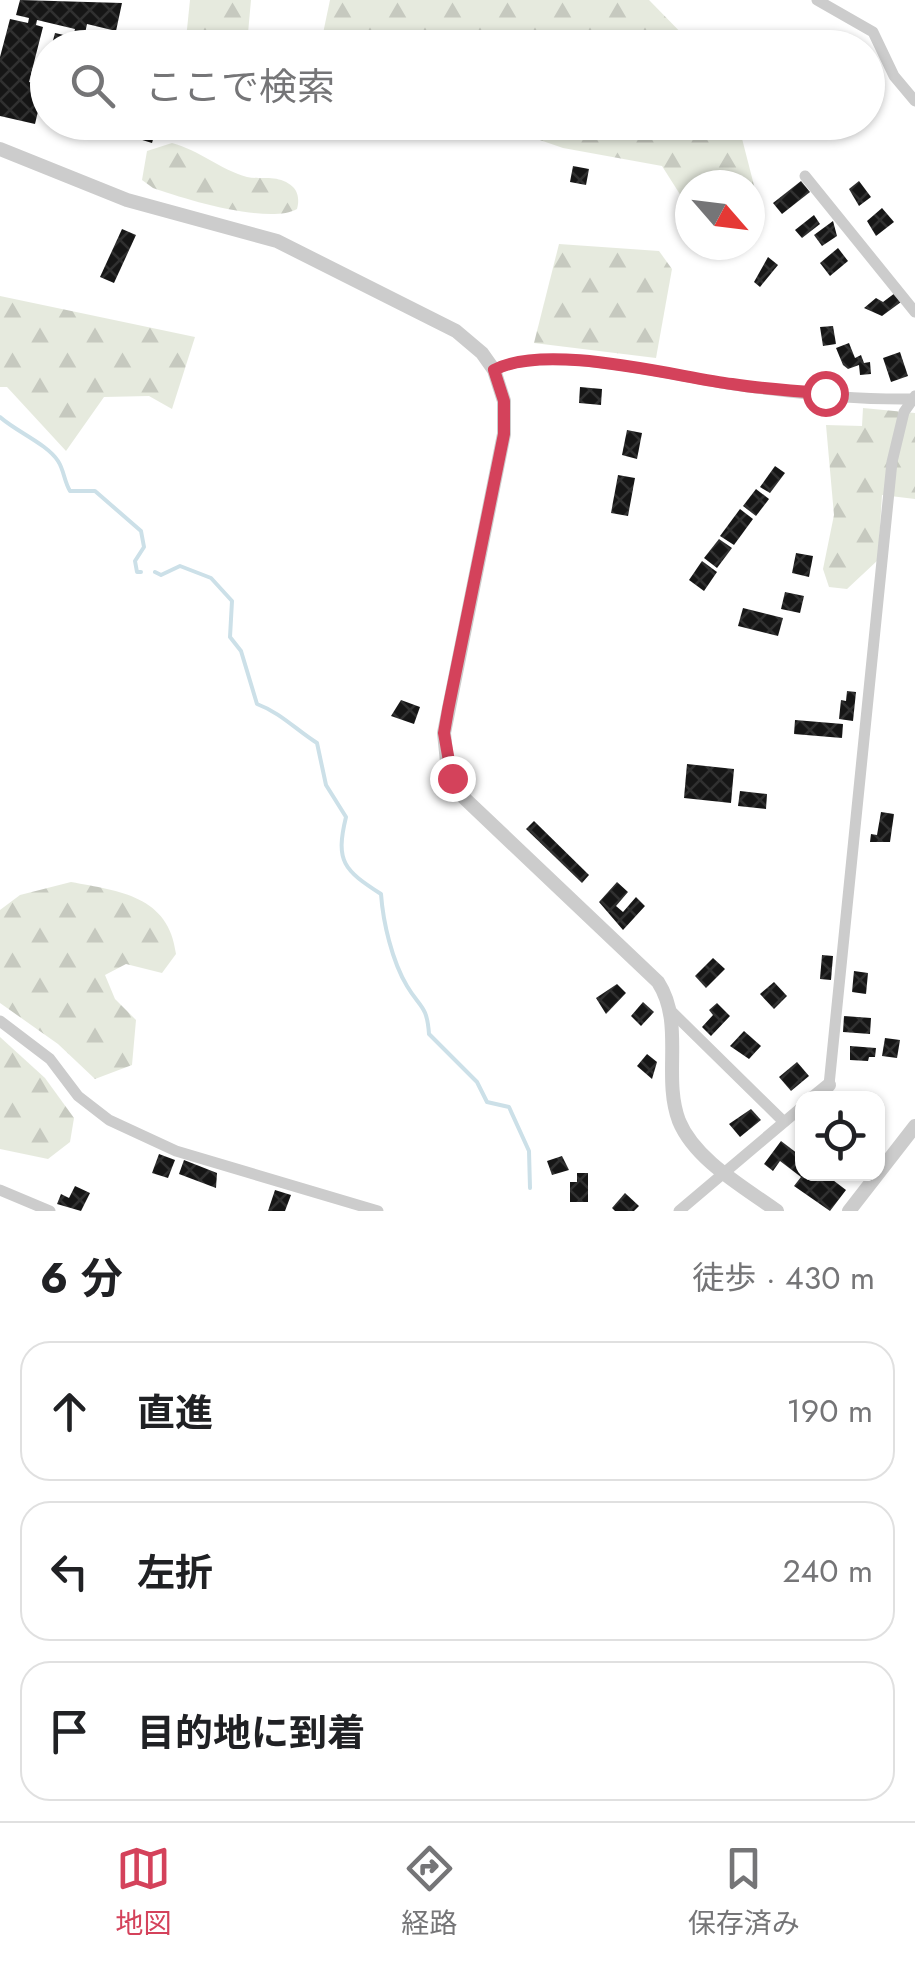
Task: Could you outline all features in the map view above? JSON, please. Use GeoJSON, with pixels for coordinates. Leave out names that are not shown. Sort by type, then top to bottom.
{"type":"FeatureCollection","features":[{"type":"Feature","properties":{"kind":"street"},"geometry":{"type":"LineString","coordinates":[[817,0],[870,30]]}},
{"type":"Feature","properties":{"kind":"street"},"geometry":{"type":"LineString","coordinates":[[885,57],[894,76],[915,101]]}},
{"type":"Feature","properties":{"kind":"street"},"geometry":{"type":"LineString","coordinates":[[0,149],[111,194],[249,231],[306,254],[456,331],[482,353],[494,370],[504,401],[504,434],[448,710],[447,762],[460,796],[658,982],[671,1010],[784,1122]]}},
{"type":"Feature","properties":{"kind":"street"},"geometry":{"type":"LineString","coordinates":[[804,176],[915,312]]}},
{"type":"Feature","properties":{"kind":"street"},"geometry":{"type":"LineString","coordinates":[[494,370],[516,359],[626,364],[730,384],[914,398]]}},
{"type":"Feature","properties":{"kind":"street"},"geometry":{"type":"LineString","coordinates":[[822,1091],[830,1085],[892,462],[904,412],[914,398]]}},
{"type":"Feature","properties":{"kind":"street"},"geometry":{"type":"LineString","coordinates":[[671,1010],[678,1118],[686,1133],[725,1173],[776,1211]]}},
{"type":"Feature","properties":{"kind":"street"},"geometry":{"type":"LineString","coordinates":[[0,1021],[50,1059],[78,1096],[108,1120],[176,1151],[378,1211]]}},
{"type":"Feature","properties":{"kind":"street"},"geometry":{"type":"LineString","coordinates":[[679,1211],[795,1113]]}},
{"type":"Feature","properties":{"kind":"street"},"geometry":{"type":"LineString","coordinates":[[849,1211],[915,1126]]}},
{"type":"Feature","properties":{"kind":"street"},"geometry":{"type":"LineString","coordinates":[[0,1190],[50,1211]]}},
{"type":"Feature","properties":{"kind":"green space"},"geometry":{"type":"Polygon","coordinates":[[[190,0],[251,0],[248,30],[187,30],[190,0]]]}},
{"type":"Feature","properties":{"kind":"green space"},"geometry":{"type":"Polygon","coordinates":[[[330,0],[649,0],[678,30],[324,30],[330,0]]]}},
{"type":"Feature","properties":{"kind":"green space"},"geometry":{"type":"Polygon","coordinates":[[[540,140],[742,140],[750,170],[675,170],[675,186],[662,166],[563,148],[540,140]]]}},
{"type":"Feature","properties":{"kind":"green space"},"geometry":{"type":"Polygon","coordinates":[[[172,143],[237,174],[288,183],[296,192],[297,209],[284,213],[247,212],[153,188],[142,180],[147,151],[172,143]]]}},
{"type":"Feature","properties":{"kind":"green space"},"geometry":{"type":"Polygon","coordinates":[[[559,244],[659,251],[672,269],[656,358],[534,343],[559,244]]]}},
{"type":"Feature","properties":{"kind":"green space"},"geometry":{"type":"Polygon","coordinates":[[[0,296],[195,337],[172,409],[149,396],[104,397],[66,451],[7,387],[0,387],[0,296]]]}},
{"type":"Feature","properties":{"kind":"green space"},"geometry":{"type":"Polygon","coordinates":[[[863,408],[915,413],[915,499],[882,495],[878,560],[847,589],[829,587],[823,569],[834,515],[826,425],[862,426],[863,408]]]}},
{"type":"Feature","properties":{"kind":"green space"},"geometry":{"type":"Polygon","coordinates":[[[71,882],[124,893],[153,908],[164,920],[176,954],[162,973],[126,964],[105,975],[115,999],[136,1020],[132,1065],[95,1079],[58,1044],[0,1003],[0,910],[20,895],[71,882]]]}},
{"type":"Feature","properties":{"kind":"green space"},"geometry":{"type":"Polygon","coordinates":[[[0,1037],[45,1078],[74,1118],[70,1142],[48,1159],[0,1149],[0,1037]]]}},
{"type":"Feature","properties":{"kind":"building"},"geometry":{"type":"Polygon","coordinates":[[[20,0],[122,3],[116,30],[87,24],[86,30],[75,30],[37,20],[36,25],[43,27],[30,30],[30,123],[0,116],[0,57],[10,19],[28,23],[29,18],[16,15],[20,0]]]}},
{"type":"Feature","properties":{"kind":"building"},"geometry":{"type":"Polygon","coordinates":[[[573,166],[589,169],[586,185],[570,182],[573,166]]]}},
{"type":"Feature","properties":{"kind":"building"},"geometry":{"type":"Polygon","coordinates":[[[801,181],[810,192],[782,214],[773,203],[801,181]]]}},
{"type":"Feature","properties":{"kind":"building"},"geometry":{"type":"Polygon","coordinates":[[[859,181],[871,197],[859,206],[849,189],[859,181]]]}},
{"type":"Feature","properties":{"kind":"building"},"geometry":{"type":"Polygon","coordinates":[[[882,208],[894,222],[876,236],[867,221],[882,208]]]}},
{"type":"Feature","properties":{"kind":"building"},"geometry":{"type":"Polygon","coordinates":[[[814,215],[820,224],[802,238],[795,230],[814,215]]]}},
{"type":"Feature","properties":{"kind":"building"},"geometry":{"type":"Polygon","coordinates":[[[833,221],[837,236],[822,246],[814,235],[833,221]]]}},
{"type":"Feature","properties":{"kind":"building"},"geometry":{"type":"Polygon","coordinates":[[[122,229],[136,235],[114,283],[100,277],[122,229]]]}},
{"type":"Feature","properties":{"kind":"building"},"geometry":{"type":"Polygon","coordinates":[[[838,248],[848,261],[830,276],[820,263],[838,248]]]}},
{"type":"Feature","properties":{"kind":"building"},"geometry":{"type":"Polygon","coordinates":[[[768,257],[778,265],[760,287],[754,282],[768,257]]]}},
{"type":"Feature","properties":{"kind":"building"},"geometry":{"type":"Polygon","coordinates":[[[895,293],[901,302],[882,316],[864,308],[876,298],[883,302],[895,293]]]}},
{"type":"Feature","properties":{"kind":"building"},"geometry":{"type":"Polygon","coordinates":[[[833,326],[836,344],[823,346],[820,327],[833,326]]]}},
{"type":"Feature","properties":{"kind":"building"},"geometry":{"type":"Polygon","coordinates":[[[849,343],[855,358],[861,355],[864,363],[870,362],[871,374],[860,375],[859,365],[848,369],[843,365],[836,348],[849,343]]]}},
{"type":"Feature","properties":{"kind":"building"},"geometry":{"type":"Polygon","coordinates":[[[900,352],[908,376],[891,382],[883,358],[900,352]]]}},
{"type":"Feature","properties":{"kind":"building"},"geometry":{"type":"Polygon","coordinates":[[[580,387],[602,389],[601,405],[579,403],[580,387]]]}},
{"type":"Feature","properties":{"kind":"building"},"geometry":{"type":"Polygon","coordinates":[[[627,430],[642,433],[637,459],[622,455],[627,430]]]}},
{"type":"Feature","properties":{"kind":"building"},"geometry":{"type":"Polygon","coordinates":[[[775,466],[785,473],[770,493],[760,487],[775,466]]]}},
{"type":"Feature","properties":{"kind":"building"},"geometry":{"type":"Polygon","coordinates":[[[618,475],[635,478],[628,516],[611,513],[618,475]]]}},
{"type":"Feature","properties":{"kind":"building"},"geometry":{"type":"Polygon","coordinates":[[[756,489],[769,499],[756,516],[743,506],[756,489]]]}},
{"type":"Feature","properties":{"kind":"building"},"geometry":{"type":"Polygon","coordinates":[[[740,509],[753,519],[734,545],[720,536],[740,509]]]}},
{"type":"Feature","properties":{"kind":"building"},"geometry":{"type":"Polygon","coordinates":[[[719,539],[732,548],[717,568],[704,558],[719,539]]]}},
{"type":"Feature","properties":{"kind":"building"},"geometry":{"type":"Polygon","coordinates":[[[796,553],[813,556],[809,577],[792,573],[796,553]]]}},
{"type":"Feature","properties":{"kind":"building"},"geometry":{"type":"Polygon","coordinates":[[[702,561],[717,572],[704,591],[689,580],[702,561]]]}},
{"type":"Feature","properties":{"kind":"building"},"geometry":{"type":"Polygon","coordinates":[[[785,592],[804,596],[800,613],[781,609],[785,592]]]}},
{"type":"Feature","properties":{"kind":"building"},"geometry":{"type":"Polygon","coordinates":[[[743,608],[783,618],[778,636],[738,626],[743,608]]]}},
{"type":"Feature","properties":{"kind":"building"},"geometry":{"type":"Polygon","coordinates":[[[847,691],[856,692],[853,721],[839,719],[841,700],[846,701],[847,691]]]}},
{"type":"Feature","properties":{"kind":"building"},"geometry":{"type":"Polygon","coordinates":[[[401,700],[420,707],[414,724],[391,716],[401,700]]]}},
{"type":"Feature","properties":{"kind":"building"},"geometry":{"type":"Polygon","coordinates":[[[795,720],[843,724],[842,738],[794,734],[795,720]]]}},
{"type":"Feature","properties":{"kind":"building"},"geometry":{"type":"Polygon","coordinates":[[[687,764],[734,769],[731,803],[684,798],[687,764]]]}},
{"type":"Feature","properties":{"kind":"building"},"geometry":{"type":"Polygon","coordinates":[[[740,791],[767,794],[766,809],[738,806],[740,791]]]}},
{"type":"Feature","properties":{"kind":"building"},"geometry":{"type":"Polygon","coordinates":[[[881,812],[894,814],[890,842],[870,842],[871,834],[877,835],[881,812]]]}},
{"type":"Feature","properties":{"kind":"building"},"geometry":{"type":"Polygon","coordinates":[[[534,821],[589,875],[582,883],[526,829],[534,821]]]}},
{"type":"Feature","properties":{"kind":"building"},"geometry":{"type":"Polygon","coordinates":[[[617,882],[628,892],[616,906],[623,912],[636,897],[645,906],[623,930],[599,902],[617,882]]]}},
{"type":"Feature","properties":{"kind":"building"},"geometry":{"type":"Polygon","coordinates":[[[822,955],[833,956],[831,980],[820,979],[822,955]]]}},
{"type":"Feature","properties":{"kind":"building"},"geometry":{"type":"Polygon","coordinates":[[[713,958],[725,969],[706,988],[695,976],[713,958]]]}},
{"type":"Feature","properties":{"kind":"building"},"geometry":{"type":"Polygon","coordinates":[[[854,971],[868,973],[866,994],[852,992],[854,971]]]}},
{"type":"Feature","properties":{"kind":"building"},"geometry":{"type":"Polygon","coordinates":[[[774,982],[787,996],[774,1009],[760,994],[774,982]]]}},
{"type":"Feature","properties":{"kind":"building"},"geometry":{"type":"Polygon","coordinates":[[[617,984],[626,993],[606,1014],[596,998],[617,984]]]}},
{"type":"Feature","properties":{"kind":"building"},"geometry":{"type":"Polygon","coordinates":[[[643,1002],[654,1012],[641,1026],[631,1016],[643,1002]]]}},
{"type":"Feature","properties":{"kind":"building"},"geometry":{"type":"Polygon","coordinates":[[[717,1003],[730,1016],[711,1036],[702,1027],[713,1015],[709,1010],[717,1003]]]}},
{"type":"Feature","properties":{"kind":"building"},"geometry":{"type":"Polygon","coordinates":[[[844,1016],[871,1018],[870,1034],[843,1032],[844,1016]]]}},
{"type":"Feature","properties":{"kind":"building"},"geometry":{"type":"Polygon","coordinates":[[[744,1031],[761,1046],[749,1059],[730,1046],[744,1031]]]}},
{"type":"Feature","properties":{"kind":"building"},"geometry":{"type":"Polygon","coordinates":[[[885,1038],[900,1040],[897,1058],[882,1056],[885,1038]]]}},
{"type":"Feature","properties":{"kind":"building"},"geometry":{"type":"Polygon","coordinates":[[[850,1046],[876,1048],[875,1057],[868,1061],[850,1060],[850,1046]]]}},
{"type":"Feature","properties":{"kind":"building"},"geometry":{"type":"Polygon","coordinates":[[[647,1054],[657,1062],[652,1079],[637,1066],[647,1054]]]}},
{"type":"Feature","properties":{"kind":"building"},"geometry":{"type":"Polygon","coordinates":[[[797,1062],[809,1076],[791,1091],[779,1077],[797,1062]]]}},
{"type":"Feature","properties":{"kind":"building"},"geometry":{"type":"Polygon","coordinates":[[[751,1109],[761,1120],[740,1137],[729,1124],[751,1109]]]}},
{"type":"Feature","properties":{"kind":"building"},"geometry":{"type":"Polygon","coordinates":[[[781,1141],[795,1152],[795,1172],[780,1161],[773,1171],[764,1164],[781,1141]]]}},
{"type":"Feature","properties":{"kind":"building"},"geometry":{"type":"Polygon","coordinates":[[[159,1154],[175,1160],[168,1178],[152,1173],[159,1154]]]}},
{"type":"Feature","properties":{"kind":"building"},"geometry":{"type":"Polygon","coordinates":[[[562,1156],[569,1170],[552,1175],[547,1161],[562,1156]]]}},
{"type":"Feature","properties":{"kind":"building"},"geometry":{"type":"Polygon","coordinates":[[[184,1160],[217,1173],[216,1188],[179,1174],[184,1160]]]}},
{"type":"Feature","properties":{"kind":"building"},"geometry":{"type":"Polygon","coordinates":[[[577,1173],[588,1173],[588,1202],[570,1202],[570,1182],[577,1182],[577,1173]]]}},
{"type":"Feature","properties":{"kind":"building"},"geometry":{"type":"Polygon","coordinates":[[[798,1181],[834,1181],[846,1190],[830,1211],[794,1186],[798,1181]]]}},
{"type":"Feature","properties":{"kind":"building"},"geometry":{"type":"Polygon","coordinates":[[[75,1186],[90,1193],[81,1211],[57,1204],[61,1194],[69,1198],[75,1186]]]}},
{"type":"Feature","properties":{"kind":"building"},"geometry":{"type":"Polygon","coordinates":[[[275,1190],[291,1195],[285,1211],[268,1211],[275,1190]]]}},
{"type":"Feature","properties":{"kind":"building"},"geometry":{"type":"Polygon","coordinates":[[[625,1193],[639,1206],[634,1211],[615,1211],[612,1208],[625,1193]]]}},
{"type":"Feature","properties":{"kind":"waterway"},"geometry":{"type":"LineString","coordinates":[[0,417],[53,455],[70,491],[95,491],[141,531],[144,547],[135,561],[137,572],[141,572]]}},
{"type":"Feature","properties":{"kind":"waterway"},"geometry":{"type":"LineString","coordinates":[[155,572],[161,575],[180,566],[211,578],[232,601],[230,637],[241,651],[257,704],[317,743],[326,785],[346,817],[342,855],[351,871],[381,894],[393,953],[407,986],[425,1012],[429,1034],[477,1082],[487,1102],[509,1107],[529,1151],[530,1188]]}},
{"type":"Feature","properties":{"kind":"route"},"geometry":{"type":"LineString","coordinates":[[452,778],[444,733],[504,434],[504,401],[494,370],[516,359],[626,364],[730,384],[825,393]]}}]}
